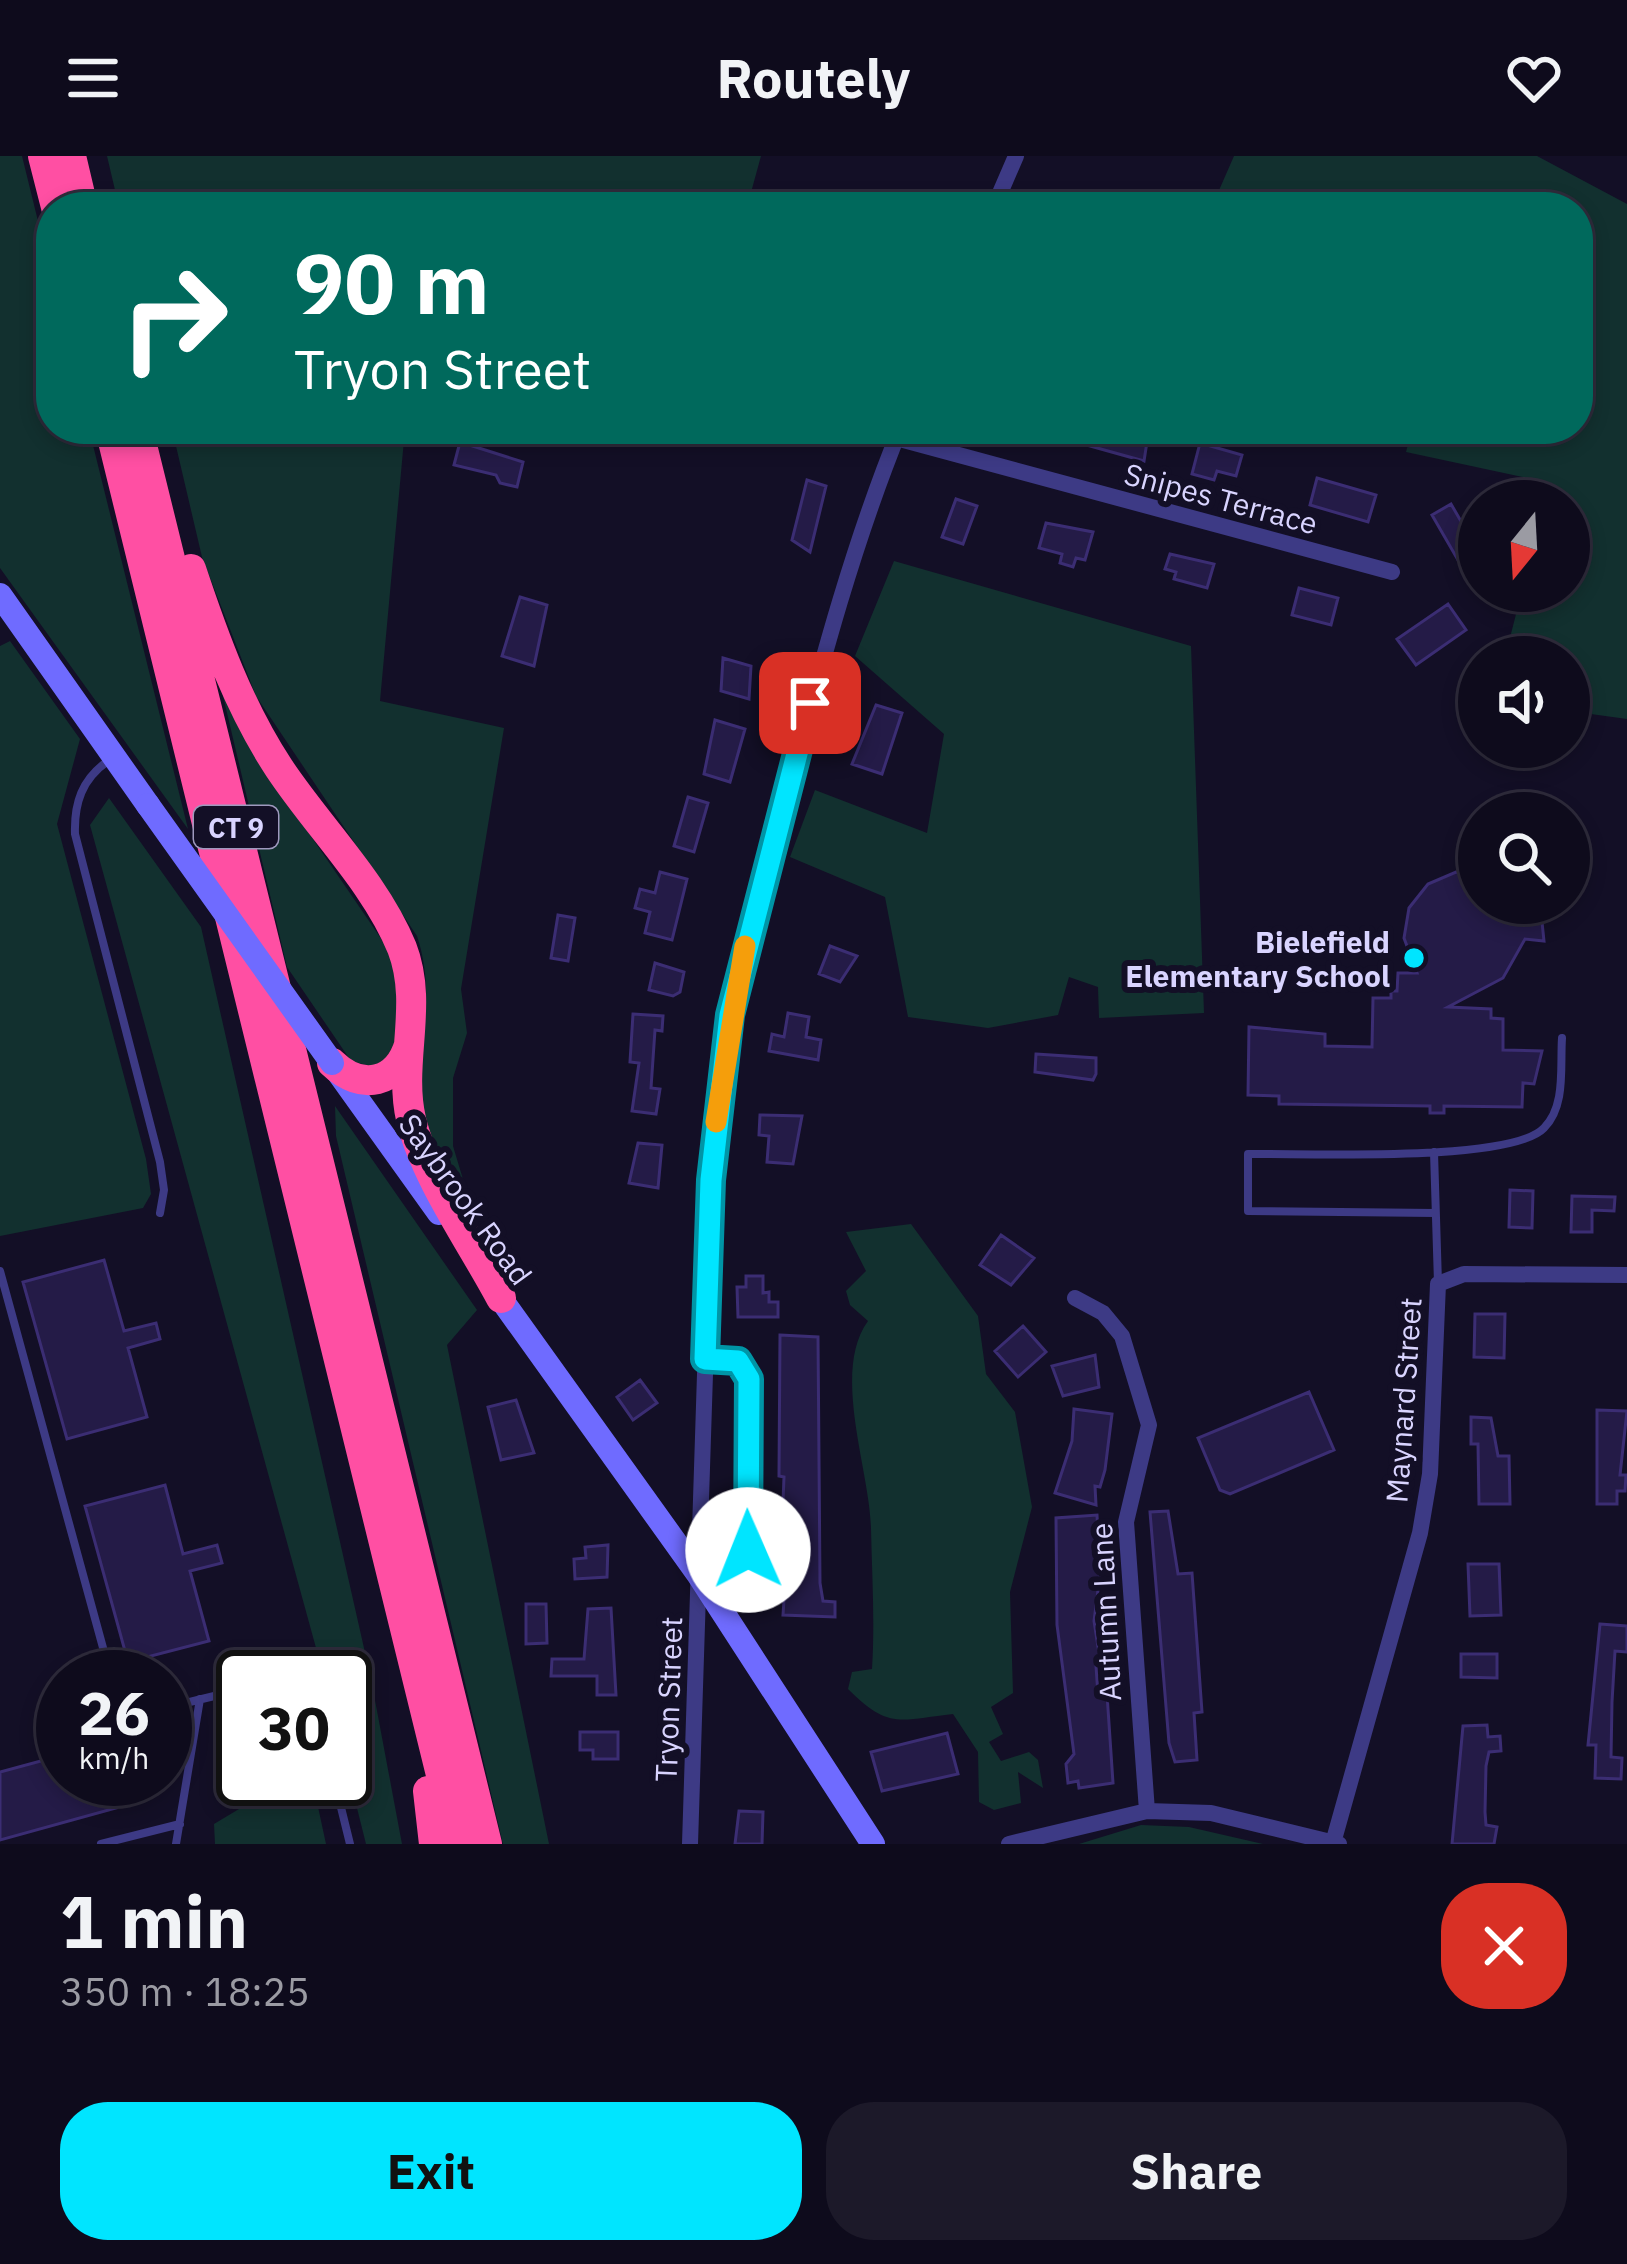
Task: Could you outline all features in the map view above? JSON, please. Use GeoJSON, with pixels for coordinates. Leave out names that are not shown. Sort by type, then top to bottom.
{"type":"FeatureCollection","features":[{"type":"Feature","properties":{"kind":"highway"},"geometry":{"type":"LineString","coordinates":[[43,156],[52,192]]}},
{"type":"Feature","properties":{"kind":"highway"},"geometry":{"type":"LineString","coordinates":[[70,156],[79,192]]}},
{"type":"Feature","properties":{"kind":"highway","name":"CT 9"},"geometry":{"type":"LineString","coordinates":[[114,444],[458,1844]]}},
{"type":"Feature","properties":{"kind":"highway","name":"CT 9"},"geometry":{"type":"LineString","coordinates":[[142,444],[487,1844]]}},
{"type":"Feature","properties":{"kind":"highway"},"geometry":{"type":"LineString","coordinates":[[154,444],[226,668],[279,768],[391,926],[409,970],[411,1122],[500,1298]]}},
{"type":"Feature","properties":{"kind":"highway"},"geometry":{"type":"LineString","coordinates":[[332,1064],[362,1081],[388,1076],[404,1060],[412,1033]]}},
{"type":"Feature","properties":{"kind":"highway"},"geometry":{"type":"LineString","coordinates":[[382,1531],[434,1844]]}},
{"type":"Feature","properties":{"kind":"main road","name":"Saybrook Road"},"geometry":{"type":"LineString","coordinates":[[0,596],[698,1574],[873,1844]]}},
{"type":"Feature","properties":{"kind":"street"},"geometry":{"type":"LineString","coordinates":[[1000,192],[1016,156]]}},
{"type":"Feature","properties":{"kind":"street","name":"Tryon Street"},"geometry":{"type":"LineString","coordinates":[[690,1844],[711,1180],[730,1015],[820,662],[895,444]]}},
{"type":"Feature","properties":{"kind":"street","name":"Snipes Terrace"},"geometry":{"type":"LineString","coordinates":[[934,444],[1392,572]]}},
{"type":"Feature","properties":{"kind":"street","name":"Maynard Street"},"geometry":{"type":"LineString","coordinates":[[1336,1844],[1420,1533],[1430,1474],[1438,1284],[1464,1274],[1627,1275]]}},
{"type":"Feature","properties":{"kind":"street","name":"Autumn Lane"},"geometry":{"type":"LineString","coordinates":[[1075,1298],[1103,1313],[1122,1336],[1149,1425],[1126,1522],[1147,1810]]}},
{"type":"Feature","properties":{"kind":"street"},"geometry":{"type":"LineString","coordinates":[[705,1359],[738,1361],[749,1379],[750,1595]]}},
{"type":"Feature","properties":{"kind":"street"},"geometry":{"type":"LineString","coordinates":[[1009,1844],[1147,1810],[1211,1813],[1336,1844]]}},
{"type":"Feature","properties":{"kind":"lane"},"geometry":{"type":"LineString","coordinates":[[114,756],[86,781],[74,814],[75,834],[160,1162],[164,1190],[160,1213]]}},
{"type":"Feature","properties":{"kind":"lane"},"geometry":{"type":"LineString","coordinates":[[1435,1213],[1248,1211],[1248,1154],[1434,1152],[1526,1140],[1542,1131],[1558,1103],[1562,1039]]}},
{"type":"Feature","properties":{"kind":"lane"},"geometry":{"type":"LineString","coordinates":[[1434,1152],[1438,1284]]}},
{"type":"Feature","properties":{"kind":"lane"},"geometry":{"type":"LineString","coordinates":[[0,1271],[105,1650]]}},
{"type":"Feature","properties":{"kind":"lane"},"geometry":{"type":"LineString","coordinates":[[192,1701],[216,1695]]}},
{"type":"Feature","properties":{"kind":"lane"},"geometry":{"type":"LineString","coordinates":[[176,1844],[200,1699]]}},
{"type":"Feature","properties":{"kind":"lane"},"geometry":{"type":"LineString","coordinates":[[341,1806],[350,1844]]}},
{"type":"Feature","properties":{"kind":"lane"},"geometry":{"type":"LineString","coordinates":[[100,1844],[180,1823]]}},
{"type":"Feature","properties":{"kind":"green space"},"geometry":{"type":"Polygon","coordinates":[[[0,156],[22,156],[36,213],[36,444],[93,444],[188,829],[0,568],[0,156]]]}},
{"type":"Feature","properties":{"kind":"green space"},"geometry":{"type":"Polygon","coordinates":[[[107,156],[761,156],[751,192],[115,192],[107,156]]]}},
{"type":"Feature","properties":{"kind":"green space"},"geometry":{"type":"Polygon","coordinates":[[[1234,156],[1537,156],[1627,204],[1627,719],[1590,714],[1590,636],[1510,636],[1517,612],[1590,612],[1590,480],[1536,480],[1406,452],[1408,444],[1593,444],[1593,192],[1218,192],[1234,156]]]}},
{"type":"Feature","properties":{"kind":"green space"},"geometry":{"type":"Polygon","coordinates":[[[176,444],[404,444],[380,701],[504,728],[461,989],[467,1033],[453,1078],[453,1146],[474,1216],[440,1167],[426,1136],[420,1084],[426,988],[417,936],[256,696],[202,557],[176,444]]]}},
{"type":"Feature","properties":{"kind":"green space"},"geometry":{"type":"Polygon","coordinates":[[[894,561],[1191,646],[1204,1013],[1099,1018],[1098,987],[1069,977],[1058,1015],[988,1028],[908,1017],[885,897],[790,857],[815,790],[927,833],[944,734],[855,656],[894,561]]]}},
{"type":"Feature","properties":{"kind":"green space"},"geometry":{"type":"Polygon","coordinates":[[[10,641],[80,739],[57,824],[146,1159],[151,1194],[143,1208],[0,1236],[0,646],[10,641]]]}},
{"type":"Feature","properties":{"kind":"green space"},"geometry":{"type":"Polygon","coordinates":[[[219,679],[250,747],[395,959],[400,1042],[378,1068],[351,1061],[287,967],[219,679]]]}},
{"type":"Feature","properties":{"kind":"green space"},"geometry":{"type":"Polygon","coordinates":[[[109,798],[201,927],[364,1650],[317,1650],[90,825],[109,798]]]}},
{"type":"Feature","properties":{"kind":"green space"},"geometry":{"type":"Polygon","coordinates":[[[335,1106],[477,1310],[447,1345],[549,1844],[503,1844],[336,1136],[335,1106]]]}},
{"type":"Feature","properties":{"kind":"green space"},"geometry":{"type":"Polygon","coordinates":[[[911,1224],[978,1316],[986,1374],[1015,1412],[1032,1507],[1010,1592],[1013,1693],[991,1707],[1003,1734],[989,1742],[1001,1761],[1029,1752],[1038,1760],[1043,1788],[1018,1772],[1021,1803],[994,1810],[979,1802],[978,1752],[953,1714],[907,1720],[885,1717],[848,1689],[852,1672],[872,1669],[873,1617],[869,1505],[852,1394],[857,1342],[868,1321],[850,1305],[846,1291],[866,1271],[846,1232],[911,1224]]]}},
{"type":"Feature","properties":{"kind":"green space"},"geometry":{"type":"Polygon","coordinates":[[[372,1684],[402,1844],[366,1844],[356,1806],[372,1806],[372,1684]]]}},
{"type":"Feature","properties":{"kind":"green space"},"geometry":{"type":"Polygon","coordinates":[[[244,1806],[318,1806],[326,1844],[215,1844],[214,1824],[244,1806]]]}},
{"type":"Feature","properties":{"kind":"green space"},"geometry":{"type":"Polygon","coordinates":[[[1141,1825],[1189,1827],[1263,1844],[1079,1844],[1141,1825]]]}},
{"type":"Feature","properties":{"kind":"building"},"geometry":{"type":"Polygon","coordinates":[[[459,444],[523,462],[517,487],[500,483],[496,475],[454,465],[459,444]]]}},
{"type":"Feature","properties":{"kind":"building"},"geometry":{"type":"Polygon","coordinates":[[[1083,444],[1147,444],[1144,461],[1083,444]]]}},
{"type":"Feature","properties":{"kind":"building"},"geometry":{"type":"Polygon","coordinates":[[[1200,444],[1242,455],[1236,476],[1217,471],[1214,480],[1192,474],[1200,444]]]}},
{"type":"Feature","properties":{"kind":"building"},"geometry":{"type":"Polygon","coordinates":[[[1317,478],[1376,495],[1368,522],[1310,505],[1317,478]]]}},
{"type":"Feature","properties":{"kind":"building"},"geometry":{"type":"Polygon","coordinates":[[[807,480],[826,486],[810,552],[792,540],[807,480]]]}},
{"type":"Feature","properties":{"kind":"building"},"geometry":{"type":"Polygon","coordinates":[[[956,499],[977,506],[963,544],[942,537],[956,499]]]}},
{"type":"Feature","properties":{"kind":"building"},"geometry":{"type":"Polygon","coordinates":[[[1451,504],[1458,516],[1458,560],[1432,515],[1451,504]]]}},
{"type":"Feature","properties":{"kind":"building"},"geometry":{"type":"Polygon","coordinates":[[[1046,523],[1093,532],[1085,560],[1076,558],[1073,567],[1060,563],[1062,554],[1039,548],[1046,523]]]}},
{"type":"Feature","properties":{"kind":"building"},"geometry":{"type":"Polygon","coordinates":[[[1170,554],[1214,564],[1207,588],[1174,579],[1176,572],[1165,569],[1170,554]]]}},
{"type":"Feature","properties":{"kind":"building"},"geometry":{"type":"Polygon","coordinates":[[[1299,588],[1338,598],[1331,625],[1292,615],[1299,588]]]}},
{"type":"Feature","properties":{"kind":"building"},"geometry":{"type":"Polygon","coordinates":[[[520,597],[547,605],[534,666],[502,656],[520,597]]]}},
{"type":"Feature","properties":{"kind":"building"},"geometry":{"type":"Polygon","coordinates":[[[1448,604],[1466,630],[1416,665],[1397,639],[1448,604]]]}},
{"type":"Feature","properties":{"kind":"building"},"geometry":{"type":"Polygon","coordinates":[[[723,658],[751,666],[749,699],[721,691],[723,658]]]}},
{"type":"Feature","properties":{"kind":"building"},"geometry":{"type":"Polygon","coordinates":[[[876,705],[902,713],[882,774],[852,764],[876,705]]]}},
{"type":"Feature","properties":{"kind":"building"},"geometry":{"type":"Polygon","coordinates":[[[715,720],[745,729],[730,782],[704,774],[715,720]]]}},
{"type":"Feature","properties":{"kind":"building"},"geometry":{"type":"Polygon","coordinates":[[[688,797],[708,803],[694,852],[674,846],[688,797]]]}},
{"type":"Feature","properties":{"kind":"building"},"geometry":{"type":"Polygon","coordinates":[[[660,872],[687,879],[672,940],[645,933],[650,912],[635,908],[640,889],[655,893],[660,872]]]}},
{"type":"Feature","properties":{"kind":"building"},"geometry":{"type":"Polygon","coordinates":[[[1458,872],[1458,924],[1542,924],[1544,941],[1525,939],[1503,978],[1448,1007],[1491,1009],[1491,1018],[1503,1019],[1503,1050],[1542,1051],[1534,1084],[1523,1083],[1522,1107],[1444,1106],[1444,1113],[1430,1113],[1430,1106],[1279,1104],[1279,1096],[1248,1095],[1249,1027],[1325,1034],[1325,1046],[1372,1047],[1373,998],[1391,998],[1391,991],[1397,991],[1398,973],[1417,973],[1404,938],[1409,908],[1428,884],[1458,872]]]}},
{"type":"Feature","properties":{"kind":"building"},"geometry":{"type":"Polygon","coordinates":[[[558,915],[575,918],[568,961],[551,958],[558,915]]]}},
{"type":"Feature","properties":{"kind":"building"},"geometry":{"type":"Polygon","coordinates":[[[830,946],[857,956],[840,982],[819,974],[830,946]]]}},
{"type":"Feature","properties":{"kind":"building"},"geometry":{"type":"Polygon","coordinates":[[[655,963],[684,972],[680,992],[673,996],[649,990],[655,963]]]}},
{"type":"Feature","properties":{"kind":"building"},"geometry":{"type":"Polygon","coordinates":[[[788,1013],[809,1017],[806,1037],[821,1040],[818,1060],[769,1051],[772,1034],[784,1037],[788,1013]]]}},
{"type":"Feature","properties":{"kind":"building"},"geometry":{"type":"Polygon","coordinates":[[[633,1014],[663,1016],[662,1031],[655,1030],[651,1088],[660,1089],[656,1114],[632,1111],[639,1063],[630,1062],[633,1014]]]}},
{"type":"Feature","properties":{"kind":"building"},"geometry":{"type":"Polygon","coordinates":[[[1036,1054],[1096,1058],[1096,1074],[1093,1080],[1035,1072],[1036,1054]]]}},
{"type":"Feature","properties":{"kind":"building"},"geometry":{"type":"Polygon","coordinates":[[[760,1115],[802,1116],[793,1164],[767,1162],[769,1136],[759,1135],[760,1115]]]}},
{"type":"Feature","properties":{"kind":"building"},"geometry":{"type":"Polygon","coordinates":[[[638,1143],[662,1145],[658,1188],[629,1183],[638,1143]]]}},
{"type":"Feature","properties":{"kind":"building"},"geometry":{"type":"Polygon","coordinates":[[[1510,1190],[1533,1191],[1532,1228],[1509,1227],[1510,1190]]]}},
{"type":"Feature","properties":{"kind":"building"},"geometry":{"type":"Polygon","coordinates":[[[1572,1196],[1615,1197],[1614,1211],[1592,1210],[1592,1232],[1571,1232],[1572,1196]]]}},
{"type":"Feature","properties":{"kind":"building"},"geometry":{"type":"Polygon","coordinates":[[[1001,1235],[1034,1258],[1011,1285],[980,1265],[1001,1235]]]}},
{"type":"Feature","properties":{"kind":"building"},"geometry":{"type":"Polygon","coordinates":[[[104,1260],[124,1331],[156,1323],[160,1339],[128,1348],[147,1417],[67,1439],[23,1282],[104,1260]]]}},
{"type":"Feature","properties":{"kind":"building"},"geometry":{"type":"Polygon","coordinates":[[[746,1276],[763,1276],[763,1293],[769,1292],[769,1302],[778,1302],[778,1317],[738,1317],[737,1287],[746,1287],[746,1276]]]}},
{"type":"Feature","properties":{"kind":"building"},"geometry":{"type":"Polygon","coordinates":[[[1475,1314],[1505,1314],[1504,1358],[1474,1357],[1475,1314]]]}},
{"type":"Feature","properties":{"kind":"building"},"geometry":{"type":"Polygon","coordinates":[[[1023,1326],[1046,1352],[1018,1377],[995,1351],[1023,1326]]]}},
{"type":"Feature","properties":{"kind":"building"},"geometry":{"type":"Polygon","coordinates":[[[780,1335],[818,1337],[820,1583],[823,1601],[835,1602],[835,1617],[783,1615],[784,1600],[779,1600],[784,1477],[779,1476],[780,1335]]]}},
{"type":"Feature","properties":{"kind":"building"},"geometry":{"type":"Polygon","coordinates":[[[1095,1355],[1099,1387],[1063,1396],[1052,1366],[1095,1355]]]}},
{"type":"Feature","properties":{"kind":"building"},"geometry":{"type":"Polygon","coordinates":[[[640,1380],[657,1403],[633,1420],[617,1397],[640,1380]]]}},
{"type":"Feature","properties":{"kind":"building"},"geometry":{"type":"Polygon","coordinates":[[[1309,1392],[1334,1450],[1230,1494],[1220,1490],[1198,1438],[1309,1392]]]}},
{"type":"Feature","properties":{"kind":"building"},"geometry":{"type":"Polygon","coordinates":[[[516,1400],[534,1453],[501,1460],[488,1407],[516,1400]]]}},
{"type":"Feature","properties":{"kind":"building"},"geometry":{"type":"Polygon","coordinates":[[[1074,1409],[1112,1414],[1105,1470],[1100,1487],[1095,1486],[1096,1505],[1055,1493],[1072,1441],[1074,1409]]]}},
{"type":"Feature","properties":{"kind":"building"},"geometry":{"type":"Polygon","coordinates":[[[1597,1410],[1627,1411],[1620,1475],[1626,1475],[1625,1491],[1617,1491],[1617,1504],[1597,1504],[1597,1410]]]}},
{"type":"Feature","properties":{"kind":"building"},"geometry":{"type":"Polygon","coordinates":[[[1471,1417],[1491,1418],[1498,1456],[1509,1456],[1510,1504],[1479,1504],[1478,1444],[1471,1444],[1471,1417]]]}},
{"type":"Feature","properties":{"kind":"building"},"geometry":{"type":"Polygon","coordinates":[[[165,1485],[183,1554],[217,1545],[222,1563],[190,1571],[209,1641],[174,1650],[125,1650],[85,1506],[165,1485]]]}},
{"type":"Feature","properties":{"kind":"building"},"geometry":{"type":"Polygon","coordinates":[[[1168,1511],[1178,1574],[1192,1573],[1202,1712],[1194,1713],[1197,1760],[1175,1762],[1169,1743],[1150,1512],[1168,1511]]]}},
{"type":"Feature","properties":{"kind":"building"},"geometry":{"type":"Polygon","coordinates":[[[1097,1515],[1100,1575],[1094,1621],[1101,1666],[1096,1666],[1098,1695],[1107,1694],[1113,1783],[1079,1788],[1078,1781],[1068,1783],[1066,1764],[1074,1754],[1057,1625],[1056,1518],[1097,1515]]]}},
{"type":"Feature","properties":{"kind":"building"},"geometry":{"type":"Polygon","coordinates":[[[608,1545],[607,1577],[575,1579],[574,1559],[586,1558],[585,1547],[608,1545]]]}},
{"type":"Feature","properties":{"kind":"building"},"geometry":{"type":"Polygon","coordinates":[[[1468,1564],[1499,1564],[1501,1615],[1470,1616],[1468,1564]]]}},
{"type":"Feature","properties":{"kind":"building"},"geometry":{"type":"Polygon","coordinates":[[[526,1604],[546,1604],[547,1643],[526,1644],[526,1604]]]}},
{"type":"Feature","properties":{"kind":"building"},"geometry":{"type":"Polygon","coordinates":[[[611,1608],[616,1695],[597,1695],[597,1676],[551,1676],[552,1659],[584,1659],[588,1609],[611,1608]]]}},
{"type":"Feature","properties":{"kind":"building"},"geometry":{"type":"Polygon","coordinates":[[[1600,1624],[1627,1626],[1627,1652],[1615,1651],[1612,1702],[1611,1757],[1622,1758],[1621,1779],[1595,1778],[1596,1745],[1588,1745],[1600,1624]]]}},
{"type":"Feature","properties":{"kind":"building"},"geometry":{"type":"Polygon","coordinates":[[[1461,1654],[1497,1654],[1497,1678],[1461,1677],[1461,1654]]]}},
{"type":"Feature","properties":{"kind":"building"},"geometry":{"type":"Polygon","coordinates":[[[1487,1725],[1488,1737],[1500,1736],[1501,1751],[1489,1752],[1486,1766],[1486,1825],[1497,1827],[1494,1844],[1452,1844],[1463,1726],[1487,1725]]]}},
{"type":"Feature","properties":{"kind":"building"},"geometry":{"type":"Polygon","coordinates":[[[580,1732],[618,1732],[618,1759],[593,1759],[593,1750],[580,1750],[580,1732]]]}},
{"type":"Feature","properties":{"kind":"building"},"geometry":{"type":"Polygon","coordinates":[[[947,1733],[958,1774],[882,1791],[871,1752],[947,1733]]]}},
{"type":"Feature","properties":{"kind":"building"},"geometry":{"type":"Polygon","coordinates":[[[36,1762],[36,1806],[116,1808],[0,1840],[0,1772],[36,1762]]]}},
{"type":"Feature","properties":{"kind":"building"},"geometry":{"type":"Polygon","coordinates":[[[739,1811],[763,1812],[762,1844],[735,1844],[739,1811]]]}},
{"type":"Feature","properties":{"kind":"slow traffic"},"geometry":{"type":"LineString","coordinates":[[716,1122],[745,946]]}},
{"type":"Feature","properties":{"kind":"place","name":"Bielefield Elementary School"},"geometry":{"type":"Point","coordinates":[1414,958]}},
{"type":"Feature","properties":{"kind":"route"},"geometry":{"type":"LineString","coordinates":[[748,1550],[749,1379],[738,1361],[705,1359],[711,1180],[730,1015],[810,703]]}}]}
